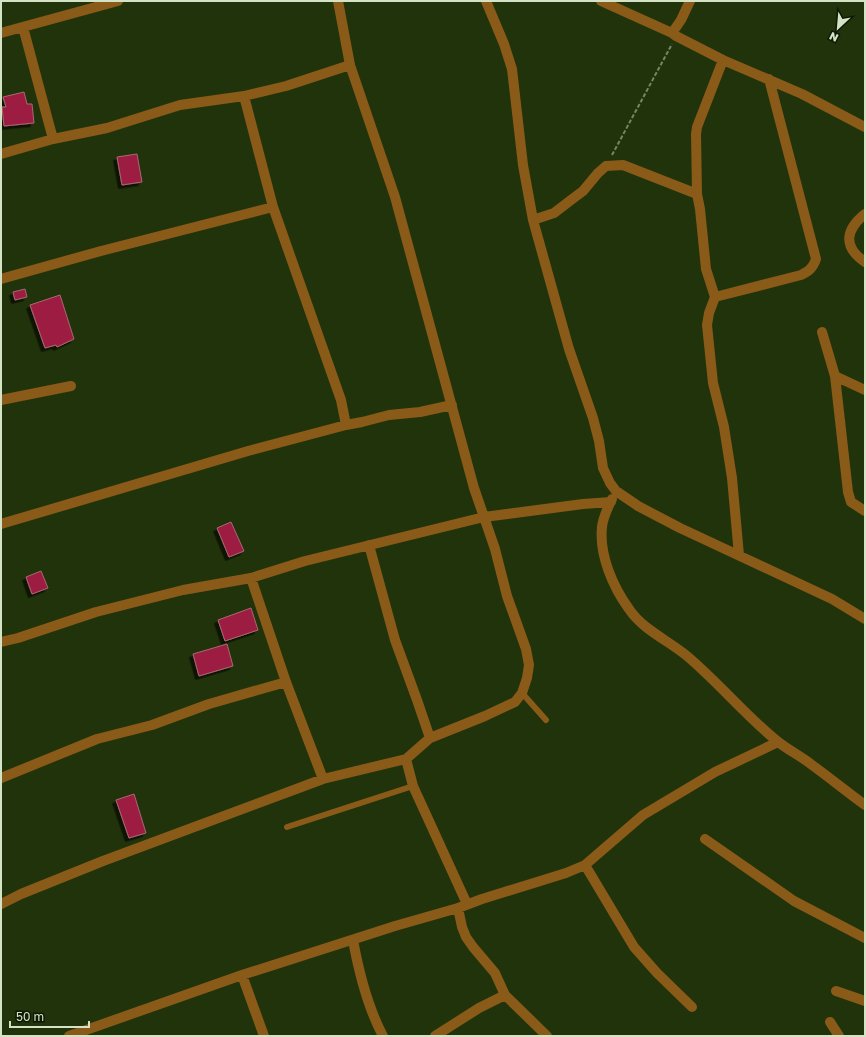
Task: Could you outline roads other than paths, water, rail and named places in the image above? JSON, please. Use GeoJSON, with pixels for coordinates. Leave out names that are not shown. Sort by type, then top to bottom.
{"type":"FeatureCollection","features":[{"type":"Feature","properties":{"kind":"street"},"geometry":{"type":"LineString","coordinates":[[1,33],[118,1]]}},
{"type":"Feature","properties":{"kind":"street"},"geometry":{"type":"LineString","coordinates":[[1,904],[21,894],[103,861],[323,779],[406,759],[430,738],[515,702],[522,693],[527,678],[529,665],[526,649],[507,596],[495,548],[474,488],[395,197],[350,64],[338,1]]}},
{"type":"Feature","properties":{"kind":"street"},"geometry":{"type":"LineString","coordinates":[[486,1],[504,44],[512,69],[523,165],[533,220],[569,349],[593,418],[606,476],[616,492],[638,506],[680,528],[739,554],[832,599],[865,619]]}},
{"type":"Feature","properties":{"kind":"street"},"geometry":{"type":"LineString","coordinates":[[601,1],[674,34],[723,60],[802,94],[865,127]]}},
{"type":"Feature","properties":{"kind":"street"},"geometry":{"type":"LineString","coordinates":[[674,34],[690,1]]}},
{"type":"Feature","properties":{"kind":"street"},"geometry":{"type":"LineString","coordinates":[[23,27],[54,139]]}},
{"type":"Feature","properties":{"kind":"street"},"geometry":{"type":"LineString","coordinates":[[723,60],[697,127],[697,194],[706,269],[715,297],[709,313],[707,325],[713,383],[724,427],[731,471],[739,554]]}},
{"type":"Feature","properties":{"kind":"street"},"geometry":{"type":"LineString","coordinates":[[1,154],[54,139],[107,128],[180,105],[244,96],[286,86],[350,64]]}},
{"type":"Feature","properties":{"kind":"street"},"geometry":{"type":"LineString","coordinates":[[715,297],[800,275],[809,271],[814,265],[816,259],[769,79]]}},
{"type":"Feature","properties":{"kind":"street"},"geometry":{"type":"LineString","coordinates":[[244,96],[273,207],[341,400],[346,425]]}},
{"type":"Feature","properties":{"kind":"street"},"geometry":{"type":"LineString","coordinates":[[533,220],[554,213],[583,191],[606,166],[623,165],[697,194]]}},
{"type":"Feature","properties":{"kind":"street"},"geometry":{"type":"LineString","coordinates":[[1,279],[101,251],[273,207]]}},
{"type":"Feature","properties":{"kind":"street"},"geometry":{"type":"LineString","coordinates":[[865,214],[854,224],[850,232],[849,239],[852,251],[865,262]]}},
{"type":"Feature","properties":{"kind":"street"},"geometry":{"type":"LineString","coordinates":[[822,332],[835,376],[848,492],[852,502],[865,512]]}},
{"type":"Feature","properties":{"kind":"street"},"geometry":{"type":"LineString","coordinates":[[835,376],[865,390]]}},
{"type":"Feature","properties":{"kind":"street"},"geometry":{"type":"LineString","coordinates":[[1,400],[71,386]]}},
{"type":"Feature","properties":{"kind":"street"},"geometry":{"type":"LineString","coordinates":[[1,524],[248,451],[346,425],[389,415],[420,412],[452,405]]}},
{"type":"Feature","properties":{"kind":"street"},"geometry":{"type":"LineString","coordinates":[[616,492],[606,513],[602,527],[603,548],[610,574],[629,610],[641,623],[688,657],[778,742],[812,764],[865,805]]}},
{"type":"Feature","properties":{"kind":"street"},"geometry":{"type":"LineString","coordinates":[[1,642],[18,638],[96,612],[183,590],[251,578],[305,561],[484,517],[583,504],[611,502]]}},
{"type":"Feature","properties":{"kind":"street"},"geometry":{"type":"LineString","coordinates":[[368,545],[395,640],[430,738]]}},
{"type":"Feature","properties":{"kind":"street"},"geometry":{"type":"LineString","coordinates":[[251,578],[286,682],[323,779]]}},
{"type":"Feature","properties":{"kind":"street"},"geometry":{"type":"LineString","coordinates":[[1,778],[97,739],[152,725],[209,704],[286,682]]}},
{"type":"Feature","properties":{"kind":"street"},"geometry":{"type":"LineString","coordinates":[[69,1036],[242,975],[566,873],[585,865],[643,815],[715,772],[778,742]]}},
{"type":"Feature","properties":{"kind":"street"},"geometry":{"type":"LineString","coordinates":[[406,759],[413,786],[462,906],[462,927],[466,937],[495,973],[505,995],[547,1036]]}},
{"type":"Feature","properties":{"kind":"street"},"geometry":{"type":"LineString","coordinates":[[705,839],[794,900],[865,938]]}},
{"type":"Feature","properties":{"kind":"street"},"geometry":{"type":"LineString","coordinates":[[585,865],[604,894],[634,947],[657,973],[692,1007]]}},
{"type":"Feature","properties":{"kind":"street"},"geometry":{"type":"LineString","coordinates":[[353,940],[359,969],[374,1017],[384,1036]]}},
{"type":"Feature","properties":{"kind":"street"},"geometry":{"type":"LineString","coordinates":[[242,975],[264,1036]]}},
{"type":"Feature","properties":{"kind":"street"},"geometry":{"type":"LineString","coordinates":[[836,991],[865,1001]]}},
{"type":"Feature","properties":{"kind":"street"},"geometry":{"type":"LineString","coordinates":[[435,1036],[479,1008],[505,995]]}},
{"type":"Feature","properties":{"kind":"street"},"geometry":{"type":"LineString","coordinates":[[830,1022],[839,1036]]}},
{"type":"Feature","properties":{"kind":"lane"},"geometry":{"type":"LineString","coordinates":[[522,693],[546,720]]}},
{"type":"Feature","properties":{"kind":"lane"},"geometry":{"type":"LineString","coordinates":[[287,827],[413,786]]}}]}
